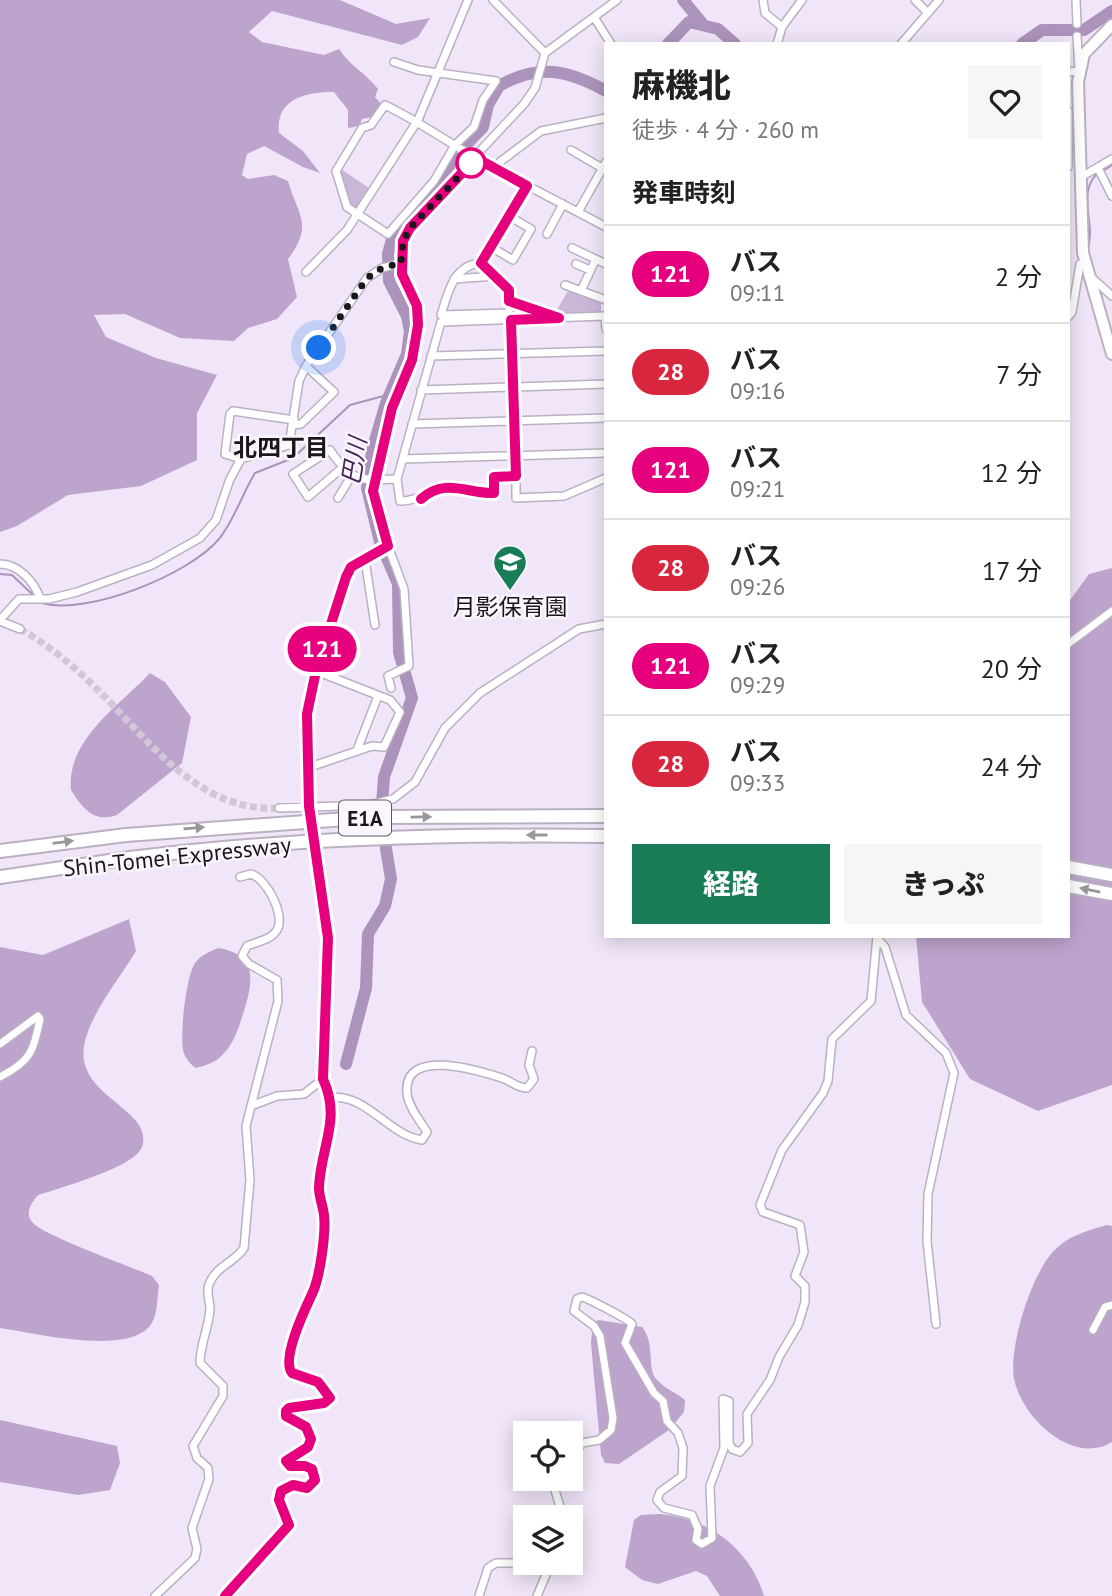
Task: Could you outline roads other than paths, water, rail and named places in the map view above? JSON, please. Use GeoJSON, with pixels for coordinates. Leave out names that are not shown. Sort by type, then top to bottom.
{"type":"FeatureCollection","features":[{"type":"Feature","properties":{"kind":"highway","name":"Shin-Tomei Expressway"},"geometry":{"type":"LineString","coordinates":[[0,851],[126,835],[373,817],[604,816]]}},
{"type":"Feature","properties":{"kind":"highway","name":"Shin-Tomei Expressway"},"geometry":{"type":"LineString","coordinates":[[0,877],[204,849],[375,838],[604,836]]}},
{"type":"Feature","properties":{"kind":"highway"},"geometry":{"type":"LineString","coordinates":[[1070,867],[1112,875]]}},
{"type":"Feature","properties":{"kind":"highway"},"geometry":{"type":"LineString","coordinates":[[1070,886],[1112,894]]}},
{"type":"Feature","properties":{"kind":"main road"},"geometry":{"type":"LineString","coordinates":[[1112,25],[1093,42],[1073,72],[1081,177],[1082,237],[1112,354]]}},
{"type":"Feature","properties":{"kind":"street"},"geometry":{"type":"LineString","coordinates":[[306,272],[347,230],[418,120],[468,0]]}},
{"type":"Feature","properties":{"kind":"street"},"geometry":{"type":"LineString","coordinates":[[493,0],[545,52]]}},
{"type":"Feature","properties":{"kind":"street"},"geometry":{"type":"LineString","coordinates":[[391,688],[388,676],[409,666],[405,646],[406,605],[399,569],[384,548],[373,481],[392,408],[412,360],[418,325],[417,306],[406,285],[401,263],[403,241],[410,228],[524,104],[537,81],[545,52],[617,0]]}},
{"type":"Feature","properties":{"kind":"street"},"geometry":{"type":"LineString","coordinates":[[762,0],[765,13],[782,27]]}},
{"type":"Feature","properties":{"kind":"street"},"geometry":{"type":"LineString","coordinates":[[778,42],[782,27],[802,0]]}},
{"type":"Feature","properties":{"kind":"street"},"geometry":{"type":"LineString","coordinates":[[915,0],[928,13]]}},
{"type":"Feature","properties":{"kind":"street"},"geometry":{"type":"LineString","coordinates":[[903,42],[939,0]]}},
{"type":"Feature","properties":{"kind":"street"},"geometry":{"type":"LineString","coordinates":[[1076,0],[1077,24]]}},
{"type":"Feature","properties":{"kind":"street"},"geometry":{"type":"LineString","coordinates":[[594,17],[610,42]]}},
{"type":"Feature","properties":{"kind":"street"},"geometry":{"type":"LineString","coordinates":[[1073,72],[1077,36]]}},
{"type":"Feature","properties":{"kind":"street"},"geometry":{"type":"LineString","coordinates":[[394,62],[418,70],[496,81],[483,100],[474,127],[455,145],[434,181],[388,234],[347,206],[336,172],[362,128],[371,125],[385,105],[418,120],[455,145],[476,158],[604,226]]}},
{"type":"Feature","properties":{"kind":"street"},"geometry":{"type":"LineString","coordinates":[[496,169],[500,161],[541,131],[604,118]]}},
{"type":"Feature","properties":{"kind":"street"},"geometry":{"type":"LineString","coordinates":[[570,150],[604,165],[578,212]]}},
{"type":"Feature","properties":{"kind":"street"},"geometry":{"type":"LineString","coordinates":[[1081,177],[1112,159]]}},
{"type":"Feature","properties":{"kind":"street"},"geometry":{"type":"LineString","coordinates":[[1098,168],[1112,196]]}},
{"type":"Feature","properties":{"kind":"street"},"geometry":{"type":"LineString","coordinates":[[481,263],[527,186]]}},
{"type":"Feature","properties":{"kind":"street"},"geometry":{"type":"LineString","coordinates":[[547,234],[563,204]]}},
{"type":"Feature","properties":{"kind":"street"},"geometry":{"type":"LineString","coordinates":[[491,247],[513,260],[531,229],[509,216]]}},
{"type":"Feature","properties":{"kind":"street"},"geometry":{"type":"LineString","coordinates":[[572,248],[604,263]]}},
{"type":"Feature","properties":{"kind":"street"},"geometry":{"type":"LineString","coordinates":[[20,629],[0,621],[19,599],[49,599],[77,592],[152,565],[200,538],[216,520],[230,479],[241,459],[253,453],[284,448],[289,444],[299,382],[306,366],[367,278],[382,268],[401,263]]}},
{"type":"Feature","properties":{"kind":"street"},"geometry":{"type":"LineString","coordinates":[[481,263],[495,276],[509,290],[509,313],[441,315],[454,279],[472,264],[481,263]]}},
{"type":"Feature","properties":{"kind":"street"},"geometry":{"type":"LineString","coordinates":[[576,264],[592,267],[581,291]]}},
{"type":"Feature","properties":{"kind":"street"},"geometry":{"type":"LineString","coordinates":[[1070,314],[1080,264]]}},
{"type":"Feature","properties":{"kind":"street"},"geometry":{"type":"LineString","coordinates":[[454,279],[495,276]]}},
{"type":"Feature","properties":{"kind":"street"},"geometry":{"type":"LineString","coordinates":[[1091,277],[1112,296]]}},
{"type":"Feature","properties":{"kind":"street"},"geometry":{"type":"LineString","coordinates":[[565,285],[604,299]]}},
{"type":"Feature","properties":{"kind":"street"},"geometry":{"type":"LineString","coordinates":[[509,301],[559,318]]}},
{"type":"Feature","properties":{"kind":"street"},"geometry":{"type":"LineString","coordinates":[[516,476],[494,477],[494,493],[481,494],[454,485],[413,502],[400,502],[397,479],[441,322],[604,316]]}},
{"type":"Feature","properties":{"kind":"street"},"geometry":{"type":"LineString","coordinates":[[511,320],[516,498],[564,496],[604,479]]}},
{"type":"Feature","properties":{"kind":"street"},"geometry":{"type":"LineString","coordinates":[[431,356],[604,351]]}},
{"type":"Feature","properties":{"kind":"street"},"geometry":{"type":"LineString","coordinates":[[241,459],[225,454],[230,414],[233,411],[302,424],[334,392],[306,366]]}},
{"type":"Feature","properties":{"kind":"street"},"geometry":{"type":"LineString","coordinates":[[421,390],[604,384]]}},
{"type":"Feature","properties":{"kind":"street"},"geometry":{"type":"LineString","coordinates":[[412,424],[604,418]]}},
{"type":"Feature","properties":{"kind":"street"},"geometry":{"type":"LineString","coordinates":[[342,468],[308,498],[293,474],[330,450],[342,468],[362,481],[397,479]]}},
{"type":"Feature","properties":{"kind":"street"},"geometry":{"type":"LineString","coordinates":[[403,459],[604,453]]}},
{"type":"Feature","properties":{"kind":"street"},"geometry":{"type":"LineString","coordinates":[[338,498],[352,475]]}},
{"type":"Feature","properties":{"kind":"street"},"geometry":{"type":"LineString","coordinates":[[225,1596],[289,1525],[279,1500],[281,1491],[293,1485],[307,1488],[315,1480],[312,1469],[290,1466],[286,1461],[308,1447],[311,1439],[306,1427],[286,1416],[286,1411],[289,1408],[324,1403],[330,1398],[318,1382],[292,1373],[288,1360],[303,1308],[313,1292],[321,1255],[324,1217],[319,1189],[332,1116],[331,1098],[323,1079],[328,938],[309,806],[307,714],[316,671],[340,590],[351,567],[384,548]]}},
{"type":"Feature","properties":{"kind":"street"},"geometry":{"type":"LineString","coordinates":[[365,560],[375,625]]}},
{"type":"Feature","properties":{"kind":"street"},"geometry":{"type":"LineString","coordinates":[[0,564],[7,564],[28,578],[40,598]]}},
{"type":"Feature","properties":{"kind":"street"},"geometry":{"type":"LineString","coordinates":[[1070,643],[1112,611]]}},
{"type":"Feature","properties":{"kind":"street"},"geometry":{"type":"LineString","coordinates":[[279,808],[370,805],[393,799],[415,782],[445,728],[480,693],[579,629],[604,624]]}},
{"type":"Feature","properties":{"kind":"street"},"geometry":{"type":"LineString","coordinates":[[307,768],[357,750],[372,746],[384,747],[400,712],[390,700],[316,671]]}},
{"type":"Feature","properties":{"kind":"street"},"geometry":{"type":"LineString","coordinates":[[357,750],[378,696]]}},
{"type":"Feature","properties":{"kind":"street"},"geometry":{"type":"LineString","coordinates":[[155,1596],[195,1558],[197,1549],[192,1528],[209,1479],[208,1468],[197,1458],[193,1446],[223,1396],[223,1386],[200,1363],[208,1325],[207,1292],[210,1282],[222,1266],[239,1255],[244,1248],[250,1180],[246,1126],[279,987],[277,980],[248,964],[243,952],[277,930],[279,917],[264,882],[251,874],[240,877]]}},
{"type":"Feature","properties":{"kind":"street"},"geometry":{"type":"LineString","coordinates":[[583,1443],[599,1440],[611,1430],[613,1418],[600,1336],[594,1326],[574,1311],[577,1299],[582,1297],[606,1311],[627,1317],[632,1324],[625,1343],[654,1393],[663,1401],[667,1421],[678,1433],[682,1448],[682,1476],[660,1492],[657,1500],[664,1508],[692,1515],[698,1528],[696,1540],[702,1544],[712,1538],[710,1486],[724,1448],[723,1399],[729,1401],[729,1443],[732,1449],[740,1452],[747,1443],[747,1414],[770,1380],[779,1357],[798,1325],[805,1302],[805,1286],[795,1276],[804,1251],[800,1225],[763,1212],[760,1205],[763,1194],[782,1150],[828,1082],[832,1038],[871,1000],[877,938]]}},
{"type":"Feature","properties":{"kind":"street"},"geometry":{"type":"LineString","coordinates":[[878,938],[885,947],[906,1015],[946,1053],[954,1073],[928,1194],[927,1241],[936,1324]]}},
{"type":"Feature","properties":{"kind":"street"},"geometry":{"type":"LineString","coordinates":[[0,1044],[34,1017],[40,1019],[30,1055],[24,1063],[0,1077]]}},
{"type":"Feature","properties":{"kind":"street"},"geometry":{"type":"LineString","coordinates":[[331,1098],[357,1102],[396,1131],[422,1140],[427,1132],[407,1095],[409,1076],[413,1072],[437,1064],[504,1079],[527,1088],[534,1079],[529,1065],[532,1051]]}},
{"type":"Feature","properties":{"kind":"street"},"geometry":{"type":"LineString","coordinates":[[251,1106],[277,1096],[304,1094],[323,1079]]}},
{"type":"Feature","properties":{"kind":"street"},"geometry":{"type":"LineString","coordinates":[[1093,1330],[1105,1307],[1112,1305]]}},
{"type":"Feature","properties":{"kind":"street"},"geometry":{"type":"LineString","coordinates":[[479,1596],[488,1568],[496,1563],[513,1563]]}},
{"type":"Feature","properties":{"kind":"street"},"geometry":{"type":"LineString","coordinates":[[537,1596],[546,1575]]}},
{"type":"Feature","properties":{"kind":"waterway"},"geometry":{"type":"LineString","coordinates":[[683,0],[702,23]]}},
{"type":"Feature","properties":{"kind":"waterway","name":"巴川"},"geometry":{"type":"LineString","coordinates":[[1025,42],[1042,30],[1084,30],[1112,11]]}},
{"type":"Feature","properties":{"kind":"waterway","name":"巴川"},"geometry":{"type":"LineString","coordinates":[[670,42],[689,22],[718,29],[733,42]]}},
{"type":"Feature","properties":{"kind":"waterway","name":"巴川"},"geometry":{"type":"LineString","coordinates":[[346,1064],[366,988],[368,934],[385,906],[391,879],[381,818],[384,777],[412,698],[399,652],[398,584],[380,542],[367,488],[372,451],[386,403],[407,354],[410,331],[407,316],[389,281],[388,254],[392,239],[436,188],[457,154],[483,127],[488,105],[499,86],[527,74],[553,72],[579,78],[604,90]]}},
{"type":"Feature","properties":{"kind":"waterway"},"geometry":{"type":"LineString","coordinates":[[1103,171],[1112,165]]}},
{"type":"Feature","properties":{"kind":"waterway"},"geometry":{"type":"LineString","coordinates":[[1088,248],[1088,189],[1098,173]]}},
{"type":"Feature","properties":{"kind":"waterway"},"geometry":{"type":"LineString","coordinates":[[1075,313],[1083,270]]}},
{"type":"Feature","properties":{"kind":"waterway"},"geometry":{"type":"LineString","coordinates":[[42,603],[84,604],[109,598],[136,589],[185,566],[205,553],[219,539],[255,473],[293,458],[350,405],[391,394]]}},
{"type":"Feature","properties":{"kind":"waterway"},"geometry":{"type":"LineString","coordinates":[[0,574],[12,575],[33,595]]}},
{"type":"Feature","properties":{"kind":"tunnel"},"geometry":{"type":"LineString","coordinates":[[20,629],[72,666],[158,752],[201,787],[225,799],[251,807],[279,808]]}},
{"type":"Feature","properties":{"kind":"place","name":"月影保育園"},"geometry":{"type":"Point","coordinates":[510,592]}},
{"type":"Feature","properties":{"kind":"district","name":"北四丁目"},"geometry":{"type":"Point","coordinates":[281,447]}}]}
